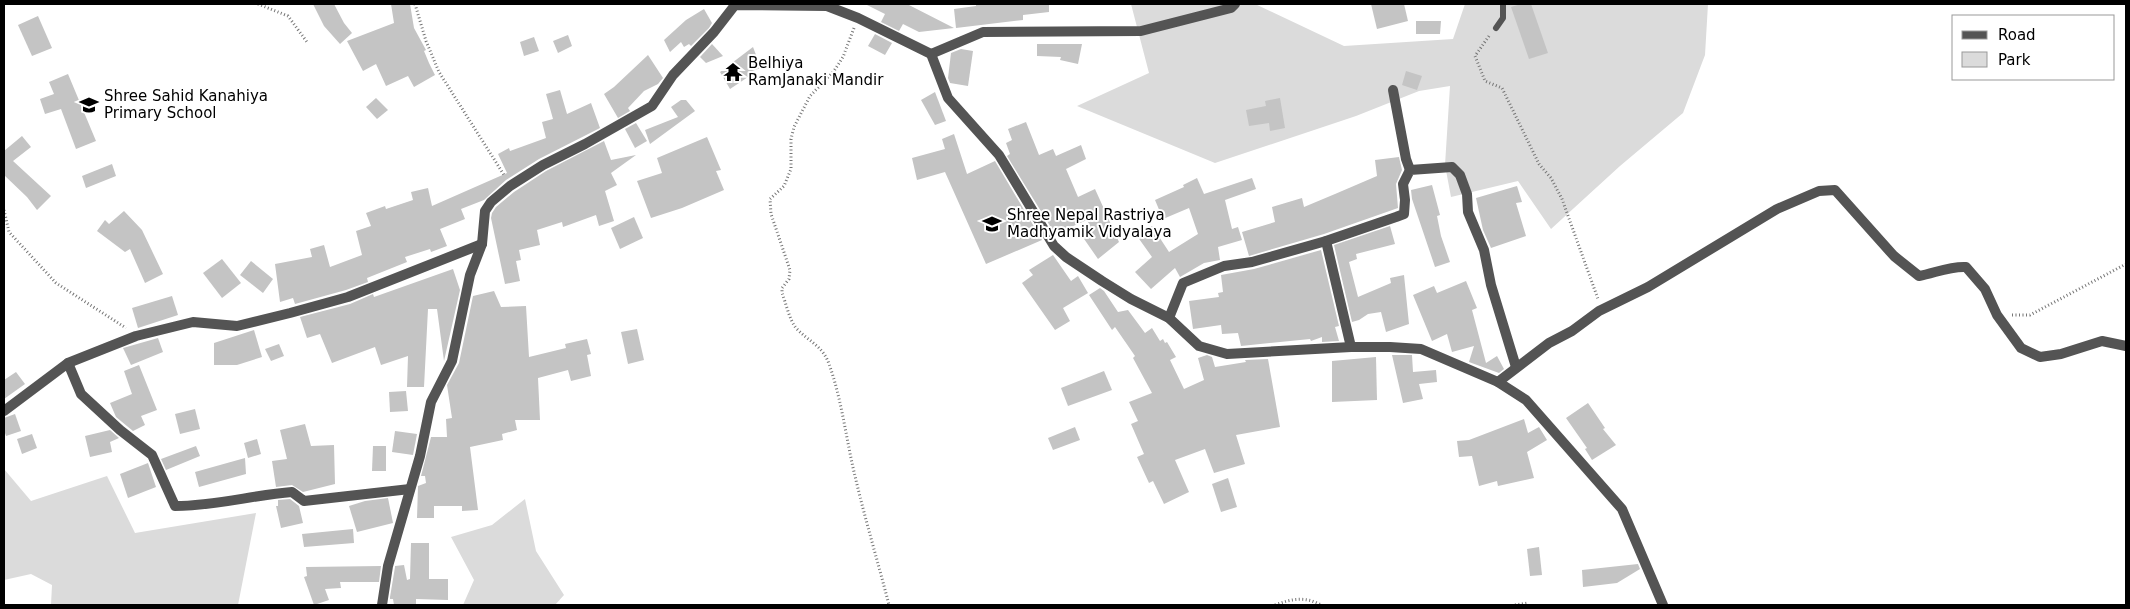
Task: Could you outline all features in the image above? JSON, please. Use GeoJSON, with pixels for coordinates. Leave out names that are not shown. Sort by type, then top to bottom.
{"type":"FeatureCollection","features":[{"type":"Feature","properties":{"kind":"street"},"geometry":{"type":"LineString","coordinates":[[931,54],[983,32],[1141,31],[1231,8],[1235,4]]}},
{"type":"Feature","properties":{"kind":"street"},"geometry":{"type":"LineString","coordinates":[[382,605],[388,566],[420,456],[431,402],[452,361],[470,275],[482,244],[485,211],[491,202],[510,186],[543,164],[585,144],[652,106],[673,75],[714,32],[735,5],[827,6],[858,18],[931,54],[948,98],[999,155],[1054,246],[1066,257],[1102,281],[1131,299],[1169,318],[1199,346],[1227,354],[1351,347],[1421,349],[1498,382],[1526,400],[1622,509],[1663,605]]}},
{"type":"Feature","properties":{"kind":"street"},"geometry":{"type":"LineString","coordinates":[[1169,318],[1183,283],[1224,266],[1252,262],[1326,241],[1404,214],[1403,184],[1410,170],[1406,159],[1393,90]]}},
{"type":"Feature","properties":{"kind":"street"},"geometry":{"type":"LineString","coordinates":[[1410,170],[1452,167],[1460,175],[1467,194],[1468,212],[1484,250],[1491,285],[1516,367]]}},
{"type":"Feature","properties":{"kind":"street"},"geometry":{"type":"LineString","coordinates":[[1498,382],[1549,343],[1572,331],[1599,311],[1648,287],[1778,209],[1819,190],[1835,190],[1894,256],[1918,276],[1941,272],[1954,266],[1966,267],[1986,289],[1997,315],[2021,348],[2040,357],[2061,354],[2102,341],[2126,346]]}},
{"type":"Feature","properties":{"kind":"street"},"geometry":{"type":"LineString","coordinates":[[1326,241],[1351,347]]}},
{"type":"Feature","properties":{"kind":"street"},"geometry":{"type":"LineString","coordinates":[[4,410],[68,363],[136,336],[194,322],[237,326],[290,313],[348,296],[482,244]]}},
{"type":"Feature","properties":{"kind":"street"},"geometry":{"type":"LineString","coordinates":[[68,363],[81,394],[120,430],[152,455],[175,506],[199,506],[267,494],[292,492],[304,501],[410,489]]}},
{"type":"Feature","properties":{"kind":"lane"},"geometry":{"type":"LineString","coordinates":[[1496,28],[1503,18],[1503,4]]}},
{"type":"Feature","properties":{"kind":"path"},"geometry":{"type":"LineString","coordinates":[[258,4],[288,16],[306,42]]}},
{"type":"Feature","properties":{"kind":"path"},"geometry":{"type":"LineString","coordinates":[[415,4],[426,41],[439,72],[510,186]]}},
{"type":"Feature","properties":{"kind":"path"},"geometry":{"type":"LineString","coordinates":[[858,18],[843,57],[834,71],[810,96],[794,127],[791,138],[791,169],[784,186],[770,199],[771,214],[790,270],[789,279],[782,288],[782,292],[793,323],[797,329],[818,345],[829,365],[844,422],[855,476],[890,605]]}},
{"type":"Feature","properties":{"kind":"path"},"geometry":{"type":"LineString","coordinates":[[1496,28],[1475,56],[1479,68],[1485,81],[1502,88],[1539,164],[1551,178],[1562,199],[1600,305],[1599,311]]}},
{"type":"Feature","properties":{"kind":"path"},"geometry":{"type":"LineString","coordinates":[[4,210],[9,232],[56,283],[111,317],[136,336]]}},
{"type":"Feature","properties":{"kind":"path"},"geometry":{"type":"LineString","coordinates":[[1997,315],[2030,315],[2126,264]]}},
{"type":"Feature","properties":{"kind":"path"},"geometry":{"type":"LineString","coordinates":[[1275,605],[1291,599],[1312,600],[1321,605]]}},
{"type":"Feature","properties":{"kind":"path"},"geometry":{"type":"LineString","coordinates":[[1515,605],[1528,603]]}},
{"type":"Feature","properties":{"kind":"green space"},"geometry":{"type":"Polygon","coordinates":[[[1131,4],[1255,4],[1344,46],[1453,39],[1465,4],[1708,4],[1705,55],[1683,113],[1620,166],[1551,229],[1518,181],[1451,197],[1445,165],[1450,86],[1419,91],[1356,116],[1215,163],[1077,106],[1149,73],[1131,4]]]}},
{"type":"Feature","properties":{"kind":"green space"},"geometry":{"type":"Polygon","coordinates":[[[4,469],[31,501],[107,476],[135,533],[256,513],[238,605],[51,605],[52,585],[31,574],[4,580],[4,469]]]}},
{"type":"Feature","properties":{"kind":"green space"},"geometry":{"type":"Polygon","coordinates":[[[525,499],[536,551],[564,595],[555,605],[463,605],[474,580],[451,537],[492,525],[525,499]]]}},
{"type":"Feature","properties":{"kind":"building"},"geometry":{"type":"Polygon","coordinates":[[[313,4],[334,4],[344,23],[352,33],[340,44],[324,26],[313,4]]]}},
{"type":"Feature","properties":{"kind":"building"},"geometry":{"type":"Polygon","coordinates":[[[391,4],[410,4],[414,28],[426,50],[424,51],[435,75],[414,87],[408,76],[386,86],[376,64],[363,71],[347,41],[394,23],[391,4]]]}},
{"type":"Feature","properties":{"kind":"building"},"geometry":{"type":"Polygon","coordinates":[[[865,4],[907,4],[954,28],[919,32],[903,24],[899,31],[881,22],[885,14],[865,4]]]}},
{"type":"Feature","properties":{"kind":"building"},"geometry":{"type":"Polygon","coordinates":[[[976,4],[1049,4],[1049,12],[1023,15],[1023,20],[956,28],[954,9],[976,6],[976,4]]]}},
{"type":"Feature","properties":{"kind":"building"},"geometry":{"type":"Polygon","coordinates":[[[1371,4],[1404,4],[1408,21],[1377,29],[1371,4]]]}},
{"type":"Feature","properties":{"kind":"building"},"geometry":{"type":"Polygon","coordinates":[[[1531,4],[1548,53],[1529,59],[1511,7],[1531,4]]]}},
{"type":"Feature","properties":{"kind":"building"},"geometry":{"type":"Polygon","coordinates":[[[704,9],[712,23],[709,28],[691,46],[689,44],[684,47],[681,42],[670,52],[664,40],[686,20],[704,9]]]}},
{"type":"Feature","properties":{"kind":"building"},"geometry":{"type":"Polygon","coordinates":[[[38,16],[52,48],[32,56],[18,25],[38,16]]]}},
{"type":"Feature","properties":{"kind":"building"},"geometry":{"type":"Polygon","coordinates":[[[1416,21],[1441,21],[1440,34],[1416,34],[1416,21]]]}},
{"type":"Feature","properties":{"kind":"building"},"geometry":{"type":"Polygon","coordinates":[[[875,34],[892,43],[885,55],[868,46],[875,34]]]}},
{"type":"Feature","properties":{"kind":"building"},"geometry":{"type":"Polygon","coordinates":[[[568,35],[572,46],[558,53],[553,41],[568,35]]]}},
{"type":"Feature","properties":{"kind":"building"},"geometry":{"type":"Polygon","coordinates":[[[534,37],[539,51],[524,56],[520,42],[534,37]]]}},
{"type":"Feature","properties":{"kind":"building"},"geometry":{"type":"Polygon","coordinates":[[[712,44],[723,56],[706,63],[700,57],[712,44]]]}},
{"type":"Feature","properties":{"kind":"building"},"geometry":{"type":"Polygon","coordinates":[[[1037,44],[1082,44],[1078,64],[1060,60],[1061,57],[1037,56],[1037,44]]]}},
{"type":"Feature","properties":{"kind":"building"},"geometry":{"type":"Polygon","coordinates":[[[753,47],[761,68],[749,72],[751,75],[730,89],[720,72],[753,47]]]}},
{"type":"Feature","properties":{"kind":"building"},"geometry":{"type":"Polygon","coordinates":[[[961,49],[973,51],[968,86],[950,83],[948,78],[951,53],[961,49]]]}},
{"type":"Feature","properties":{"kind":"building"},"geometry":{"type":"Polygon","coordinates":[[[648,55],[663,78],[658,84],[644,91],[628,108],[630,111],[618,118],[604,94],[648,55]]]}},
{"type":"Feature","properties":{"kind":"building"},"geometry":{"type":"Polygon","coordinates":[[[1406,71],[1422,76],[1417,90],[1402,85],[1406,71]]]}},
{"type":"Feature","properties":{"kind":"building"},"geometry":{"type":"Polygon","coordinates":[[[68,74],[96,141],[76,149],[61,109],[45,114],[40,99],[54,94],[49,82],[68,74]]]}},
{"type":"Feature","properties":{"kind":"building"},"geometry":{"type":"Polygon","coordinates":[[[560,90],[567,114],[591,103],[600,128],[539,159],[506,180],[484,200],[461,209],[465,219],[440,229],[447,246],[431,252],[430,249],[405,257],[407,262],[367,278],[368,282],[346,290],[295,304],[293,298],[280,302],[275,264],[312,257],[310,249],[324,245],[330,267],[362,255],[356,231],[371,226],[366,213],[385,206],[386,209],[413,200],[411,192],[428,188],[432,206],[507,173],[498,154],[509,148],[510,151],[546,138],[542,122],[553,119],[546,94],[560,90]]]}},
{"type":"Feature","properties":{"kind":"building"},"geometry":{"type":"Polygon","coordinates":[[[935,92],[946,121],[935,125],[921,100],[935,92]]]}},
{"type":"Feature","properties":{"kind":"building"},"geometry":{"type":"Polygon","coordinates":[[[376,98],[388,110],[377,119],[366,107],[376,98]]]}},
{"type":"Feature","properties":{"kind":"building"},"geometry":{"type":"Polygon","coordinates":[[[1280,98],[1285,128],[1270,131],[1269,123],[1249,126],[1246,110],[1266,106],[1265,101],[1280,98]]]}},
{"type":"Feature","properties":{"kind":"building"},"geometry":{"type":"Polygon","coordinates":[[[681,100],[686,100],[695,111],[650,144],[645,130],[678,117],[671,107],[681,100]]]}},
{"type":"Feature","properties":{"kind":"building"},"geometry":{"type":"Polygon","coordinates":[[[1026,122],[1039,155],[1053,149],[1056,156],[1081,145],[1086,159],[1066,169],[1078,197],[1095,189],[1119,242],[1098,259],[1082,236],[1092,230],[1087,220],[1055,234],[1007,156],[1010,154],[1006,143],[1012,140],[1008,129],[1026,122]]]}},
{"type":"Feature","properties":{"kind":"building"},"geometry":{"type":"Polygon","coordinates":[[[636,123],[647,141],[635,148],[625,129],[636,123]]]}},
{"type":"Feature","properties":{"kind":"building"},"geometry":{"type":"Polygon","coordinates":[[[954,134],[967,174],[995,161],[1042,240],[986,264],[945,172],[917,180],[912,158],[945,149],[942,139],[954,134]]]}},
{"type":"Feature","properties":{"kind":"building"},"geometry":{"type":"Polygon","coordinates":[[[22,136],[31,147],[13,161],[51,196],[37,210],[27,197],[4,175],[4,151],[22,136]]]}},
{"type":"Feature","properties":{"kind":"building"},"geometry":{"type":"Polygon","coordinates":[[[707,137],[721,170],[716,171],[724,190],[682,208],[651,218],[637,181],[662,173],[657,158],[707,137]]]}},
{"type":"Feature","properties":{"kind":"building"},"geometry":{"type":"Polygon","coordinates":[[[604,141],[611,160],[636,155],[611,173],[617,185],[605,191],[614,221],[599,226],[596,215],[563,227],[562,222],[537,230],[540,245],[519,250],[521,260],[516,261],[520,281],[505,284],[491,218],[496,207],[514,192],[546,171],[604,141]]]}},
{"type":"Feature","properties":{"kind":"building"},"geometry":{"type":"Polygon","coordinates":[[[1399,157],[1402,170],[1396,184],[1398,208],[1324,234],[1249,256],[1242,232],[1275,222],[1272,207],[1302,198],[1304,207],[1377,176],[1375,160],[1399,157]]]}},
{"type":"Feature","properties":{"kind":"building"},"geometry":{"type":"Polygon","coordinates":[[[112,164],[116,176],[86,188],[82,176],[112,164]]]}},
{"type":"Feature","properties":{"kind":"building"},"geometry":{"type":"Polygon","coordinates":[[[1197,178],[1204,194],[1252,178],[1256,189],[1225,200],[1232,229],[1238,227],[1242,240],[1218,247],[1220,260],[1204,263],[1180,277],[1175,268],[1151,289],[1135,272],[1152,257],[1137,236],[1152,226],[1169,252],[1198,234],[1189,208],[1163,219],[1155,200],[1184,187],[1183,185],[1197,178]]]}},
{"type":"Feature","properties":{"kind":"building"},"geometry":{"type":"Polygon","coordinates":[[[1432,185],[1440,215],[1437,216],[1441,236],[1450,262],[1435,267],[1412,199],[1411,190],[1432,185]]]}},
{"type":"Feature","properties":{"kind":"building"},"geometry":{"type":"Polygon","coordinates":[[[1517,186],[1522,202],[1516,203],[1526,236],[1491,248],[1483,230],[1476,198],[1517,186]]]}},
{"type":"Feature","properties":{"kind":"building"},"geometry":{"type":"Polygon","coordinates":[[[124,211],[142,230],[163,274],[145,283],[130,249],[125,252],[97,231],[105,220],[109,224],[124,211]]]}},
{"type":"Feature","properties":{"kind":"building"},"geometry":{"type":"Polygon","coordinates":[[[634,217],[643,238],[620,249],[611,228],[634,217]]]}},
{"type":"Feature","properties":{"kind":"building"},"geometry":{"type":"Polygon","coordinates":[[[1390,226],[1395,244],[1356,254],[1357,259],[1349,262],[1358,297],[1391,283],[1390,278],[1404,275],[1409,324],[1386,332],[1381,312],[1368,314],[1352,322],[1334,245],[1390,226]]]}},
{"type":"Feature","properties":{"kind":"building"},"geometry":{"type":"Polygon","coordinates":[[[1321,250],[1339,326],[1335,327],[1339,341],[1322,342],[1322,337],[1311,341],[1310,339],[1241,346],[1238,333],[1222,334],[1221,325],[1193,329],[1189,301],[1219,297],[1218,293],[1223,292],[1221,275],[1254,269],[1321,250]]]}},
{"type":"Feature","properties":{"kind":"building"},"geometry":{"type":"Polygon","coordinates":[[[1053,255],[1071,281],[1078,276],[1088,293],[1063,308],[1070,321],[1055,330],[1022,283],[1033,275],[1029,270],[1053,255]]]}},
{"type":"Feature","properties":{"kind":"building"},"geometry":{"type":"Polygon","coordinates":[[[222,259],[241,283],[222,298],[203,273],[222,259]]]}},
{"type":"Feature","properties":{"kind":"building"},"geometry":{"type":"Polygon","coordinates":[[[251,261],[273,279],[263,293],[240,275],[251,261]]]}},
{"type":"Feature","properties":{"kind":"building"},"geometry":{"type":"Polygon","coordinates":[[[453,269],[460,290],[444,361],[437,309],[428,309],[424,387],[407,387],[408,356],[381,365],[375,347],[332,363],[320,334],[307,338],[300,317],[350,304],[373,294],[374,297],[453,269]]]}},
{"type":"Feature","properties":{"kind":"building"},"geometry":{"type":"Polygon","coordinates":[[[1466,281],[1477,308],[1472,310],[1486,363],[1497,356],[1504,369],[1499,373],[1469,362],[1474,346],[1452,352],[1447,334],[1432,341],[1413,295],[1434,286],[1437,293],[1466,281]]]}},
{"type":"Feature","properties":{"kind":"building"},"geometry":{"type":"Polygon","coordinates":[[[1100,288],[1118,312],[1128,310],[1145,333],[1152,328],[1160,341],[1163,339],[1165,343],[1167,342],[1176,357],[1170,360],[1184,389],[1204,380],[1198,358],[1207,355],[1212,357],[1215,367],[1246,362],[1245,360],[1268,359],[1280,427],[1236,435],[1245,464],[1214,473],[1205,449],[1175,460],[1189,492],[1164,504],[1153,481],[1149,483],[1137,457],[1144,454],[1131,424],[1138,421],[1129,402],[1152,393],[1133,358],[1135,356],[1115,327],[1112,330],[1089,295],[1100,288]]]}},
{"type":"Feature","properties":{"kind":"building"},"geometry":{"type":"Polygon","coordinates":[[[494,291],[501,307],[526,306],[529,357],[566,348],[565,344],[587,339],[591,354],[587,355],[591,376],[571,381],[568,370],[538,378],[540,420],[515,420],[517,430],[502,434],[503,440],[470,447],[478,510],[462,511],[462,506],[434,506],[434,518],[417,518],[418,486],[426,483],[425,476],[421,476],[431,437],[447,437],[446,419],[452,418],[447,385],[459,363],[473,296],[494,291]]]}},
{"type":"Feature","properties":{"kind":"building"},"geometry":{"type":"Polygon","coordinates":[[[172,296],[178,315],[138,328],[132,308],[172,296]]]}},
{"type":"Feature","properties":{"kind":"building"},"geometry":{"type":"Polygon","coordinates":[[[637,329],[644,360],[628,364],[621,332],[637,329]]]}},
{"type":"Feature","properties":{"kind":"building"},"geometry":{"type":"Polygon","coordinates":[[[254,330],[262,357],[237,365],[214,365],[214,343],[254,330]]]}},
{"type":"Feature","properties":{"kind":"building"},"geometry":{"type":"Polygon","coordinates":[[[158,338],[163,352],[131,365],[123,348],[158,338]]]}},
{"type":"Feature","properties":{"kind":"building"},"geometry":{"type":"Polygon","coordinates":[[[279,344],[284,356],[271,361],[265,349],[279,344]]]}},
{"type":"Feature","properties":{"kind":"building"},"geometry":{"type":"Polygon","coordinates":[[[1392,355],[1412,355],[1413,372],[1436,370],[1437,382],[1419,384],[1423,399],[1403,403],[1392,355]]]}},
{"type":"Feature","properties":{"kind":"building"},"geometry":{"type":"Polygon","coordinates":[[[1376,357],[1377,400],[1332,402],[1332,361],[1376,357]]]}},
{"type":"Feature","properties":{"kind":"building"},"geometry":{"type":"Polygon","coordinates":[[[139,365],[157,410],[141,416],[145,425],[133,431],[116,417],[110,403],[132,394],[124,371],[139,365]]]}},
{"type":"Feature","properties":{"kind":"building"},"geometry":{"type":"Polygon","coordinates":[[[1104,371],[1112,390],[1068,406],[1061,388],[1104,371]]]}},
{"type":"Feature","properties":{"kind":"building"},"geometry":{"type":"Polygon","coordinates":[[[16,372],[25,384],[4,399],[4,380],[16,372]]]}},
{"type":"Feature","properties":{"kind":"building"},"geometry":{"type":"Polygon","coordinates":[[[406,391],[408,411],[390,412],[389,392],[406,391]]]}},
{"type":"Feature","properties":{"kind":"building"},"geometry":{"type":"Polygon","coordinates":[[[1588,403],[1605,428],[1603,429],[1616,445],[1592,460],[1585,449],[1587,448],[1566,418],[1588,403]]]}},
{"type":"Feature","properties":{"kind":"building"},"geometry":{"type":"Polygon","coordinates":[[[195,409],[200,429],[180,434],[175,414],[195,409]]]}},
{"type":"Feature","properties":{"kind":"building"},"geometry":{"type":"Polygon","coordinates":[[[15,414],[21,431],[6,436],[4,418],[15,414]]]}},
{"type":"Feature","properties":{"kind":"building"},"geometry":{"type":"Polygon","coordinates":[[[1524,419],[1528,433],[1539,427],[1547,440],[1527,452],[1534,478],[1498,486],[1497,481],[1479,486],[1472,456],[1459,457],[1457,441],[1469,440],[1524,419]]]}},
{"type":"Feature","properties":{"kind":"building"},"geometry":{"type":"Polygon","coordinates":[[[305,424],[311,446],[334,445],[335,484],[303,492],[292,485],[276,487],[272,461],[287,459],[280,430],[305,424]]]}},
{"type":"Feature","properties":{"kind":"building"},"geometry":{"type":"Polygon","coordinates":[[[1075,427],[1080,440],[1053,450],[1048,438],[1075,427]]]}},
{"type":"Feature","properties":{"kind":"building"},"geometry":{"type":"Polygon","coordinates":[[[110,430],[119,438],[110,442],[112,452],[90,457],[85,436],[110,430]]]}},
{"type":"Feature","properties":{"kind":"building"},"geometry":{"type":"Polygon","coordinates":[[[395,431],[417,434],[413,455],[392,452],[395,431]]]}},
{"type":"Feature","properties":{"kind":"building"},"geometry":{"type":"Polygon","coordinates":[[[32,434],[37,448],[22,454],[17,439],[32,434]]]}},
{"type":"Feature","properties":{"kind":"building"},"geometry":{"type":"Polygon","coordinates":[[[257,439],[261,454],[248,458],[244,443],[257,439]]]}},
{"type":"Feature","properties":{"kind":"building"},"geometry":{"type":"Polygon","coordinates":[[[196,446],[200,456],[166,470],[161,459],[196,446]]]}},
{"type":"Feature","properties":{"kind":"building"},"geometry":{"type":"Polygon","coordinates":[[[373,446],[386,446],[386,471],[372,471],[373,446]]]}},
{"type":"Feature","properties":{"kind":"building"},"geometry":{"type":"Polygon","coordinates":[[[245,458],[246,474],[199,487],[195,472],[245,458]]]}},
{"type":"Feature","properties":{"kind":"building"},"geometry":{"type":"Polygon","coordinates":[[[148,463],[156,487],[128,498],[120,474],[148,463]]]}},
{"type":"Feature","properties":{"kind":"building"},"geometry":{"type":"Polygon","coordinates":[[[1228,478],[1237,507],[1221,512],[1212,484],[1228,478]]]}},
{"type":"Feature","properties":{"kind":"building"},"geometry":{"type":"Polygon","coordinates":[[[388,498],[393,523],[357,532],[349,506],[365,501],[388,498]]]}},
{"type":"Feature","properties":{"kind":"building"},"geometry":{"type":"Polygon","coordinates":[[[290,499],[299,506],[303,523],[281,528],[276,506],[278,506],[278,500],[290,499]]]}},
{"type":"Feature","properties":{"kind":"building"},"geometry":{"type":"Polygon","coordinates":[[[353,529],[354,543],[304,547],[302,534],[353,529]]]}},
{"type":"Feature","properties":{"kind":"building"},"geometry":{"type":"Polygon","coordinates":[[[411,543],[429,543],[429,579],[448,579],[448,600],[416,599],[416,605],[394,605],[393,599],[390,599],[395,566],[404,565],[407,580],[410,579],[411,543]]]}},
{"type":"Feature","properties":{"kind":"building"},"geometry":{"type":"Polygon","coordinates":[[[1539,547],[1542,575],[1530,576],[1527,549],[1539,547]]]}},
{"type":"Feature","properties":{"kind":"building"},"geometry":{"type":"Polygon","coordinates":[[[1638,564],[1640,569],[1617,583],[1583,587],[1582,570],[1638,564]]]}},
{"type":"Feature","properties":{"kind":"building"},"geometry":{"type":"Polygon","coordinates":[[[381,566],[379,582],[340,582],[341,588],[325,589],[329,600],[314,605],[304,577],[307,576],[306,567],[381,566]]]}},
{"type":"Feature","properties":{"kind":"place","name":"Belhiya RamJanaki Mandir"},"geometry":{"type":"Point","coordinates":[733,72]}},
{"type":"Feature","properties":{"kind":"place","name":"Shree Sahid Kanahiya Primary School"},"geometry":{"type":"Point","coordinates":[89,105]}},
{"type":"Feature","properties":{"kind":"place","name":"Shree Nepal Rastriya Madhyamik Vidyalaya"},"geometry":{"type":"Point","coordinates":[992,224]}}]}
